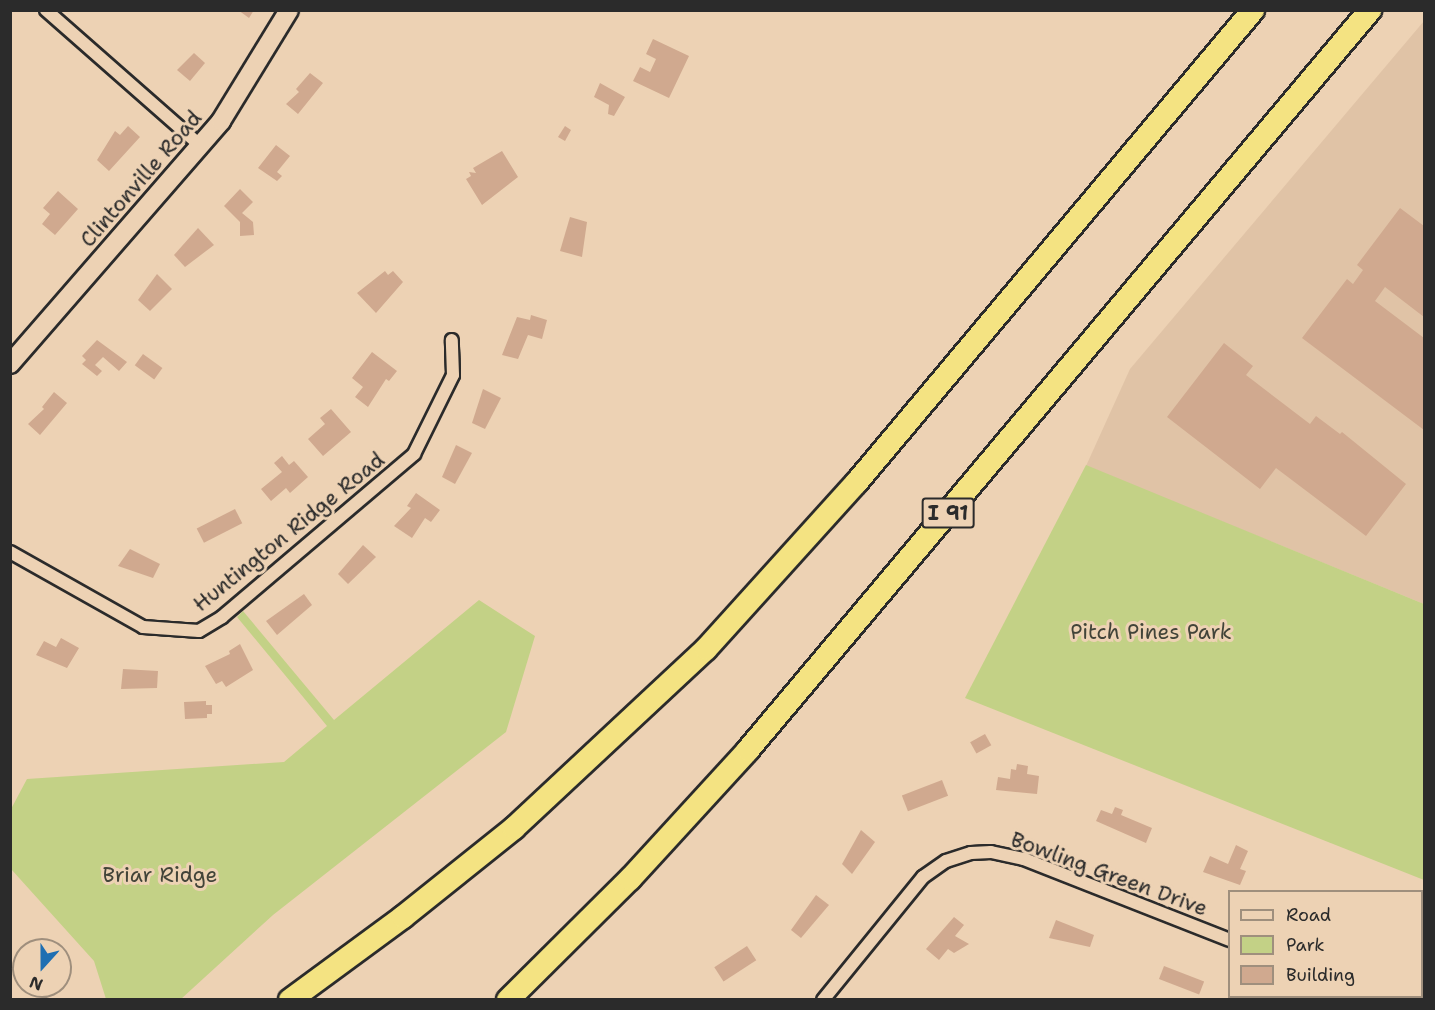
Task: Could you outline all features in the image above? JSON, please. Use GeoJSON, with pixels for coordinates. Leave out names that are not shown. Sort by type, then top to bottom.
{"type":"FeatureCollection","features":[{"type":"Feature","properties":{"kind":"highway"},"geometry":{"type":"LineString","coordinates":[[290,999],[403,918],[492,846],[626,728],[706,649],[857,482],[1253,10]]}},
{"type":"Feature","properties":{"kind":"highway","name":"I 91"},"geometry":{"type":"LineString","coordinates":[[508,999],[630,879],[748,750],[1370,10]]}},
{"type":"Feature","properties":{"kind":"street"},"geometry":{"type":"LineString","coordinates":[[46,10],[201,146]]}},
{"type":"Feature","properties":{"kind":"street","name":"Clintonville Road"},"geometry":{"type":"LineString","coordinates":[[10,364],[201,146],[243,91],[289,10]]}},
{"type":"Feature","properties":{"kind":"street","name":"Huntington Ridge Road"},"geometry":{"type":"LineString","coordinates":[[10,552],[143,627],[198,631],[222,617],[414,454],[453,375],[452,340]]}},
{"type":"Feature","properties":{"kind":"street","name":"Bowling Green Drive"},"geometry":{"type":"LineString","coordinates":[[823,999],[923,878],[946,861],[982,851],[1024,859],[1228,939]]}},
{"type":"Feature","properties":{"kind":"shaded area"},"geometry":{"type":"Polygon","coordinates":[[[1424,21],[1424,604],[1086,466],[1130,369],[1424,21]]]}},
{"type":"Feature","properties":{"kind":"green space","name":"Pitch Pines Park"},"geometry":{"type":"Polygon","coordinates":[[[1086,465],[1424,604],[1424,880],[965,698],[1086,465]]]}},
{"type":"Feature","properties":{"kind":"green space","name":"Briar Ridge"},"geometry":{"type":"Polygon","coordinates":[[[479,600],[535,636],[506,732],[273,915],[181,999],[106,999],[94,961],[11,869],[11,809],[27,779],[284,762],[327,726],[237,617],[243,611],[334,720],[479,600]]]}},
{"type":"Feature","properties":{"kind":"building"},"geometry":{"type":"Polygon","coordinates":[[[238,10],[254,10],[249,18],[238,10]]]}},
{"type":"Feature","properties":{"kind":"building"},"geometry":{"type":"Polygon","coordinates":[[[653,39],[689,56],[669,98],[633,81],[640,67],[650,72],[656,59],[646,54],[653,39]]]}},
{"type":"Feature","properties":{"kind":"building"},"geometry":{"type":"Polygon","coordinates":[[[194,53],[205,63],[190,81],[177,70],[194,53]]]}},
{"type":"Feature","properties":{"kind":"building"},"geometry":{"type":"Polygon","coordinates":[[[310,73],[323,83],[298,114],[286,104],[299,92],[296,89],[310,73]]]}},
{"type":"Feature","properties":{"kind":"building"},"geometry":{"type":"Polygon","coordinates":[[[600,83],[625,97],[614,116],[608,114],[609,105],[594,97],[600,83]]]}},
{"type":"Feature","properties":{"kind":"building"},"geometry":{"type":"Polygon","coordinates":[[[128,126],[140,137],[109,171],[97,160],[115,131],[120,135],[128,126]]]}},
{"type":"Feature","properties":{"kind":"building"},"geometry":{"type":"Polygon","coordinates":[[[565,126],[571,130],[565,141],[558,137],[565,126]]]}},
{"type":"Feature","properties":{"kind":"building"},"geometry":{"type":"Polygon","coordinates":[[[276,145],[290,156],[277,172],[282,176],[277,181],[258,168],[276,145]]]}},
{"type":"Feature","properties":{"kind":"building"},"geometry":{"type":"Polygon","coordinates":[[[502,151],[518,177],[482,205],[466,179],[471,176],[469,172],[476,173],[473,168],[502,151]]]}},
{"type":"Feature","properties":{"kind":"building"},"geometry":{"type":"Polygon","coordinates":[[[240,189],[253,202],[242,213],[253,222],[254,235],[240,236],[240,222],[224,206],[240,189]]]}},
{"type":"Feature","properties":{"kind":"building"},"geometry":{"type":"Polygon","coordinates":[[[58,191],[78,209],[55,235],[42,224],[50,214],[43,208],[58,191]]]}},
{"type":"Feature","properties":{"kind":"building"},"geometry":{"type":"Polygon","coordinates":[[[1400,208],[1424,226],[1424,317],[1385,287],[1375,301],[1424,338],[1424,430],[1302,338],[1347,279],[1353,284],[1363,270],[1357,265],[1400,208]]]}},
{"type":"Feature","properties":{"kind":"building"},"geometry":{"type":"Polygon","coordinates":[[[570,217],[587,222],[582,257],[560,251],[570,217]]]}},
{"type":"Feature","properties":{"kind":"building"},"geometry":{"type":"Polygon","coordinates":[[[198,228],[214,245],[185,267],[174,255],[198,228]]]}},
{"type":"Feature","properties":{"kind":"building"},"geometry":{"type":"Polygon","coordinates":[[[385,271],[388,275],[393,271],[403,282],[376,313],[357,293],[385,271]]]}},
{"type":"Feature","properties":{"kind":"building"},"geometry":{"type":"Polygon","coordinates":[[[157,274],[172,289],[150,311],[138,300],[157,274]]]}},
{"type":"Feature","properties":{"kind":"building"},"geometry":{"type":"Polygon","coordinates":[[[531,315],[547,320],[542,339],[528,335],[518,359],[502,355],[517,317],[530,320],[531,315]]]}},
{"type":"Feature","properties":{"kind":"building"},"geometry":{"type":"Polygon","coordinates":[[[97,340],[127,362],[119,371],[103,357],[95,365],[102,371],[97,376],[82,364],[86,360],[82,356],[97,340]]]}},
{"type":"Feature","properties":{"kind":"building"},"geometry":{"type":"Polygon","coordinates":[[[1224,343],[1253,366],[1246,375],[1310,424],[1316,416],[1340,434],[1342,432],[1406,484],[1366,536],[1276,468],[1260,489],[1167,417],[1224,343]]]}},
{"type":"Feature","properties":{"kind":"building"},"geometry":{"type":"Polygon","coordinates":[[[372,352],[397,371],[389,381],[386,379],[368,407],[355,397],[363,387],[352,378],[372,352]]]}},
{"type":"Feature","properties":{"kind":"building"},"geometry":{"type":"Polygon","coordinates":[[[143,354],[162,368],[154,379],[135,365],[143,354]]]}},
{"type":"Feature","properties":{"kind":"building"},"geometry":{"type":"Polygon","coordinates":[[[483,389],[501,398],[485,429],[472,423],[483,389]]]}},
{"type":"Feature","properties":{"kind":"building"},"geometry":{"type":"Polygon","coordinates":[[[54,392],[67,403],[40,435],[28,424],[44,409],[42,407],[54,392]]]}},
{"type":"Feature","properties":{"kind":"building"},"geometry":{"type":"Polygon","coordinates":[[[331,409],[351,432],[323,456],[308,439],[325,424],[320,418],[331,409]]]}},
{"type":"Feature","properties":{"kind":"building"},"geometry":{"type":"Polygon","coordinates":[[[456,445],[472,453],[455,484],[442,477],[456,445]]]}},
{"type":"Feature","properties":{"kind":"building"},"geometry":{"type":"Polygon","coordinates":[[[282,456],[289,465],[294,461],[308,477],[290,493],[286,488],[271,501],[261,489],[282,472],[274,463],[282,456]]]}},
{"type":"Feature","properties":{"kind":"building"},"geometry":{"type":"Polygon","coordinates":[[[416,493],[440,510],[431,522],[425,518],[412,538],[394,526],[411,508],[407,506],[416,493]]]}},
{"type":"Feature","properties":{"kind":"building"},"geometry":{"type":"Polygon","coordinates":[[[235,509],[242,523],[204,543],[197,529],[235,509]]]}},
{"type":"Feature","properties":{"kind":"building"},"geometry":{"type":"Polygon","coordinates":[[[363,545],[376,557],[348,584],[338,574],[363,545]]]}},
{"type":"Feature","properties":{"kind":"building"},"geometry":{"type":"Polygon","coordinates":[[[130,549],[160,564],[153,578],[118,566],[130,549]]]}},
{"type":"Feature","properties":{"kind":"building"},"geometry":{"type":"Polygon","coordinates":[[[304,594],[312,605],[277,635],[266,621],[304,594]]]}},
{"type":"Feature","properties":{"kind":"building"},"geometry":{"type":"Polygon","coordinates":[[[61,638],[79,648],[67,668],[36,655],[44,641],[56,647],[61,638]]]}},
{"type":"Feature","properties":{"kind":"building"},"geometry":{"type":"Polygon","coordinates":[[[240,644],[253,670],[226,687],[222,681],[216,684],[205,666],[230,654],[229,651],[240,644]]]}},
{"type":"Feature","properties":{"kind":"building"},"geometry":{"type":"Polygon","coordinates":[[[123,669],[158,671],[157,688],[121,689],[123,669]]]}},
{"type":"Feature","properties":{"kind":"building"},"geometry":{"type":"Polygon","coordinates":[[[206,701],[206,705],[212,705],[212,714],[207,714],[207,718],[185,719],[184,702],[206,701]]]}},
{"type":"Feature","properties":{"kind":"building"},"geometry":{"type":"Polygon","coordinates":[[[985,734],[991,745],[976,754],[970,742],[985,734]]]}},
{"type":"Feature","properties":{"kind":"building"},"geometry":{"type":"Polygon","coordinates":[[[1017,764],[1028,766],[1027,774],[1039,776],[1037,794],[996,790],[998,777],[1010,779],[1011,769],[1016,770],[1017,764]]]}},
{"type":"Feature","properties":{"kind":"building"},"geometry":{"type":"Polygon","coordinates":[[[942,780],[948,796],[908,811],[902,795],[942,780]]]}},
{"type":"Feature","properties":{"kind":"building"},"geometry":{"type":"Polygon","coordinates":[[[1115,807],[1123,810],[1121,815],[1152,828],[1146,843],[1096,821],[1101,810],[1112,814],[1115,807]]]}},
{"type":"Feature","properties":{"kind":"building"},"geometry":{"type":"Polygon","coordinates":[[[861,830],[875,842],[852,874],[842,864],[861,830]]]}},
{"type":"Feature","properties":{"kind":"building"},"geometry":{"type":"Polygon","coordinates":[[[1236,845],[1248,851],[1240,869],[1246,871],[1240,885],[1203,872],[1210,856],[1228,864],[1236,845]]]}},
{"type":"Feature","properties":{"kind":"building"},"geometry":{"type":"Polygon","coordinates":[[[816,895],[829,905],[801,938],[791,930],[816,895]]]}},
{"type":"Feature","properties":{"kind":"building"},"geometry":{"type":"Polygon","coordinates":[[[954,917],[964,925],[955,936],[969,944],[954,953],[948,949],[939,960],[926,949],[954,917]]]}},
{"type":"Feature","properties":{"kind":"building"},"geometry":{"type":"Polygon","coordinates":[[[1056,920],[1094,935],[1090,947],[1049,938],[1056,920]]]}},
{"type":"Feature","properties":{"kind":"building"},"geometry":{"type":"Polygon","coordinates":[[[747,946],[756,960],[724,981],[714,967],[747,946]]]}},
{"type":"Feature","properties":{"kind":"building"},"geometry":{"type":"Polygon","coordinates":[[[1164,966],[1204,981],[1199,994],[1159,979],[1164,966]]]}},
{"type":"Feature","properties":{"kind":"building"},"geometry":{"type":"Polygon","coordinates":[[[1390,998],[1414,998],[1390,1000],[1390,998]]]}}]}
